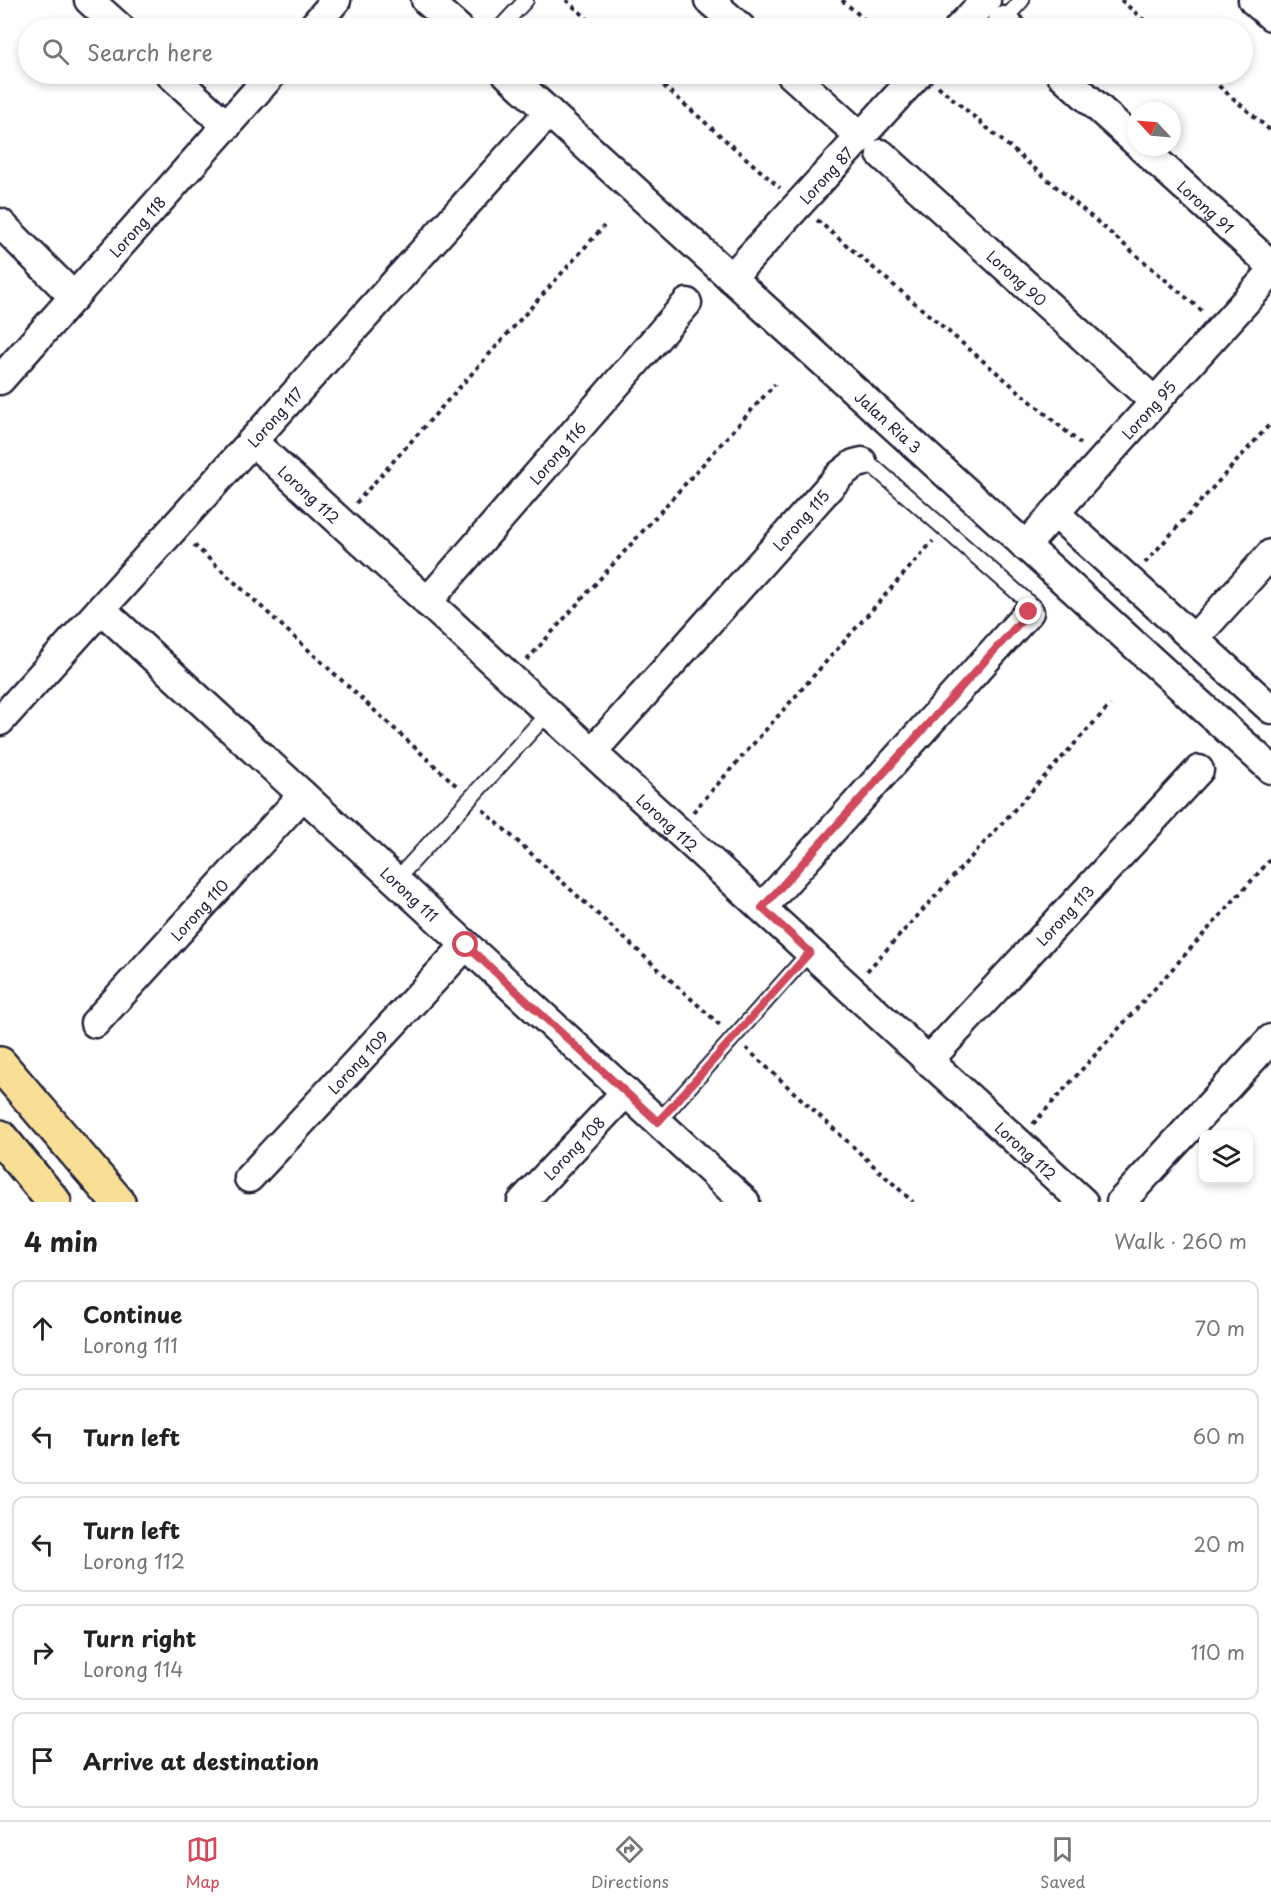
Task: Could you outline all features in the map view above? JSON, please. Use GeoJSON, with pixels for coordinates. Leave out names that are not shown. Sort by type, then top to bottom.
{"type":"FeatureCollection","features":[{"type":"Feature","properties":{"kind":"main road"},"geometry":{"type":"LineString","coordinates":[[0,1064],[118,1202]]}},
{"type":"Feature","properties":{"kind":"main road"},"geometry":{"type":"LineString","coordinates":[[0,1137],[54,1202]]}},
{"type":"Feature","properties":{"kind":"street"},"geometry":{"type":"LineString","coordinates":[[89,0],[109,18]]}},
{"type":"Feature","properties":{"kind":"street"},"geometry":{"type":"LineString","coordinates":[[321,18],[336,0]]}},
{"type":"Feature","properties":{"kind":"street"},"geometry":{"type":"LineString","coordinates":[[709,0],[730,18]]}},
{"type":"Feature","properties":{"kind":"street"},"geometry":{"type":"LineString","coordinates":[[1254,0],[1271,16]]}},
{"type":"Feature","properties":{"kind":"street"},"geometry":{"type":"LineString","coordinates":[[181,84],[227,126]]}},
{"type":"Feature","properties":{"kind":"street","name":"Lorong 118"},"geometry":{"type":"LineString","coordinates":[[0,380],[263,84]]}},
{"type":"Feature","properties":{"kind":"street","name":"Jalan Ria 3"},"geometry":{"type":"LineString","coordinates":[[518,84],[1271,769]]}},
{"type":"Feature","properties":{"kind":"street","name":"Lorong 90"},"geometry":{"type":"LineString","coordinates":[[802,84],[1155,402]]}},
{"type":"Feature","properties":{"kind":"street","name":"Lorong 87"},"geometry":{"type":"LineString","coordinates":[[731,278],[798,204],[871,146],[920,84]]}},
{"type":"Feature","properties":{"kind":"street"},"geometry":{"type":"LineString","coordinates":[[1072,84],[1127,134]]}},
{"type":"Feature","properties":{"kind":"street","name":"Lorong 117"},"geometry":{"type":"LineString","coordinates":[[0,721],[549,112]]}},
{"type":"Feature","properties":{"kind":"street","name":"Lorong 91"},"geometry":{"type":"LineString","coordinates":[[1150,156],[1270,275]]}},
{"type":"Feature","properties":{"kind":"street"},"geometry":{"type":"LineString","coordinates":[[0,223],[74,297]]}},
{"type":"Feature","properties":{"kind":"street","name":"Lorong 95"},"geometry":{"type":"LineString","coordinates":[[1025,546],[1270,275]]}},
{"type":"Feature","properties":{"kind":"street","name":"Lorong 116"},"geometry":{"type":"LineString","coordinates":[[427,602],[687,303]]}},
{"type":"Feature","properties":{"kind":"street","name":"Lorong 112"},"geometry":{"type":"LineString","coordinates":[[252,441],[1083,1202]]}},
{"type":"Feature","properties":{"kind":"street","name":"Lorong 115"},"geometry":{"type":"LineString","coordinates":[[592,752],[840,475],[854,464],[862,462]]}},
{"type":"Feature","properties":{"kind":"street"},"geometry":{"type":"LineString","coordinates":[[1055,513],[1271,709]]}},
{"type":"Feature","properties":{"kind":"street"},"geometry":{"type":"LineString","coordinates":[[1194,639],[1271,554]]}},
{"type":"Feature","properties":{"kind":"street","name":"Lorong 111"},"geometry":{"type":"LineString","coordinates":[[101,609],[745,1202]]}},
{"type":"Feature","properties":{"kind":"street"},"geometry":{"type":"LineString","coordinates":[[762,908],[1029,612]]}},
{"type":"Feature","properties":{"kind":"street","name":"Lorong 113"},"geometry":{"type":"LineString","coordinates":[[928,1060],[1199,770]]}},
{"type":"Feature","properties":{"kind":"street","name":"Lorong 110"},"geometry":{"type":"LineString","coordinates":[[95,1023],[303,795]]}},
{"type":"Feature","properties":{"kind":"street","name":"Lorong 109"},"geometry":{"type":"LineString","coordinates":[[249,1178],[466,945]]}},
{"type":"Feature","properties":{"kind":"street"},"geometry":{"type":"LineString","coordinates":[[1121,1202],[1271,1039]]}},
{"type":"Feature","properties":{"kind":"street","name":"Lorong 108"},"geometry":{"type":"LineString","coordinates":[[522,1202],[626,1092]]}},
{"type":"Feature","properties":{"kind":"lane"},"geometry":{"type":"LineString","coordinates":[[509,18],[526,0]]}},
{"type":"Feature","properties":{"kind":"lane"},"geometry":{"type":"LineString","coordinates":[[992,11],[1022,0]]}},
{"type":"Feature","properties":{"kind":"lane","name":"Lorong 115"},"geometry":{"type":"LineString","coordinates":[[862,462],[875,468],[1027,601],[1029,612]]}},
{"type":"Feature","properties":{"kind":"lane"},"geometry":{"type":"LineString","coordinates":[[396,880],[549,713]]}},
{"type":"Feature","properties":{"kind":"lane"},"geometry":{"type":"LineString","coordinates":[[658,1122],[810,952]]}},
{"type":"Feature","properties":{"kind":"path"},"geometry":{"type":"LineString","coordinates":[[566,0],[587,18]]}},
{"type":"Feature","properties":{"kind":"path"},"geometry":{"type":"LineString","coordinates":[[842,0],[863,18]]}},
{"type":"Feature","properties":{"kind":"path"},"geometry":{"type":"LineString","coordinates":[[1121,0],[1142,18]]}},
{"type":"Feature","properties":{"kind":"path"},"geometry":{"type":"LineString","coordinates":[[661,84],[798,204],[1101,461]]}},
{"type":"Feature","properties":{"kind":"path"},"geometry":{"type":"LineString","coordinates":[[934,84],[1222,328]]}},
{"type":"Feature","properties":{"kind":"path"},"geometry":{"type":"LineString","coordinates":[[1217,84],[1271,131]]}},
{"type":"Feature","properties":{"kind":"path"},"geometry":{"type":"LineString","coordinates":[[339,521],[604,226]]}},
{"type":"Feature","properties":{"kind":"path"},"geometry":{"type":"LineString","coordinates":[[511,678],[775,384]]}},
{"type":"Feature","properties":{"kind":"path"},"geometry":{"type":"LineString","coordinates":[[1129,580],[1271,423]]}},
{"type":"Feature","properties":{"kind":"path"},"geometry":{"type":"LineString","coordinates":[[174,527],[913,1202]]}},
{"type":"Feature","properties":{"kind":"path"},"geometry":{"type":"LineString","coordinates":[[677,830],[944,528]]}},
{"type":"Feature","properties":{"kind":"path"},"geometry":{"type":"LineString","coordinates":[[851,990],[1110,705]]}},
{"type":"Feature","properties":{"kind":"path"},"geometry":{"type":"LineString","coordinates":[[1017,1142],[1271,859]]}},
{"type":"Feature","properties":{"kind":"route"},"geometry":{"type":"LineString","coordinates":[[466,945],[658,1122],[810,952],[762,908],[1029,612]]}}]}
